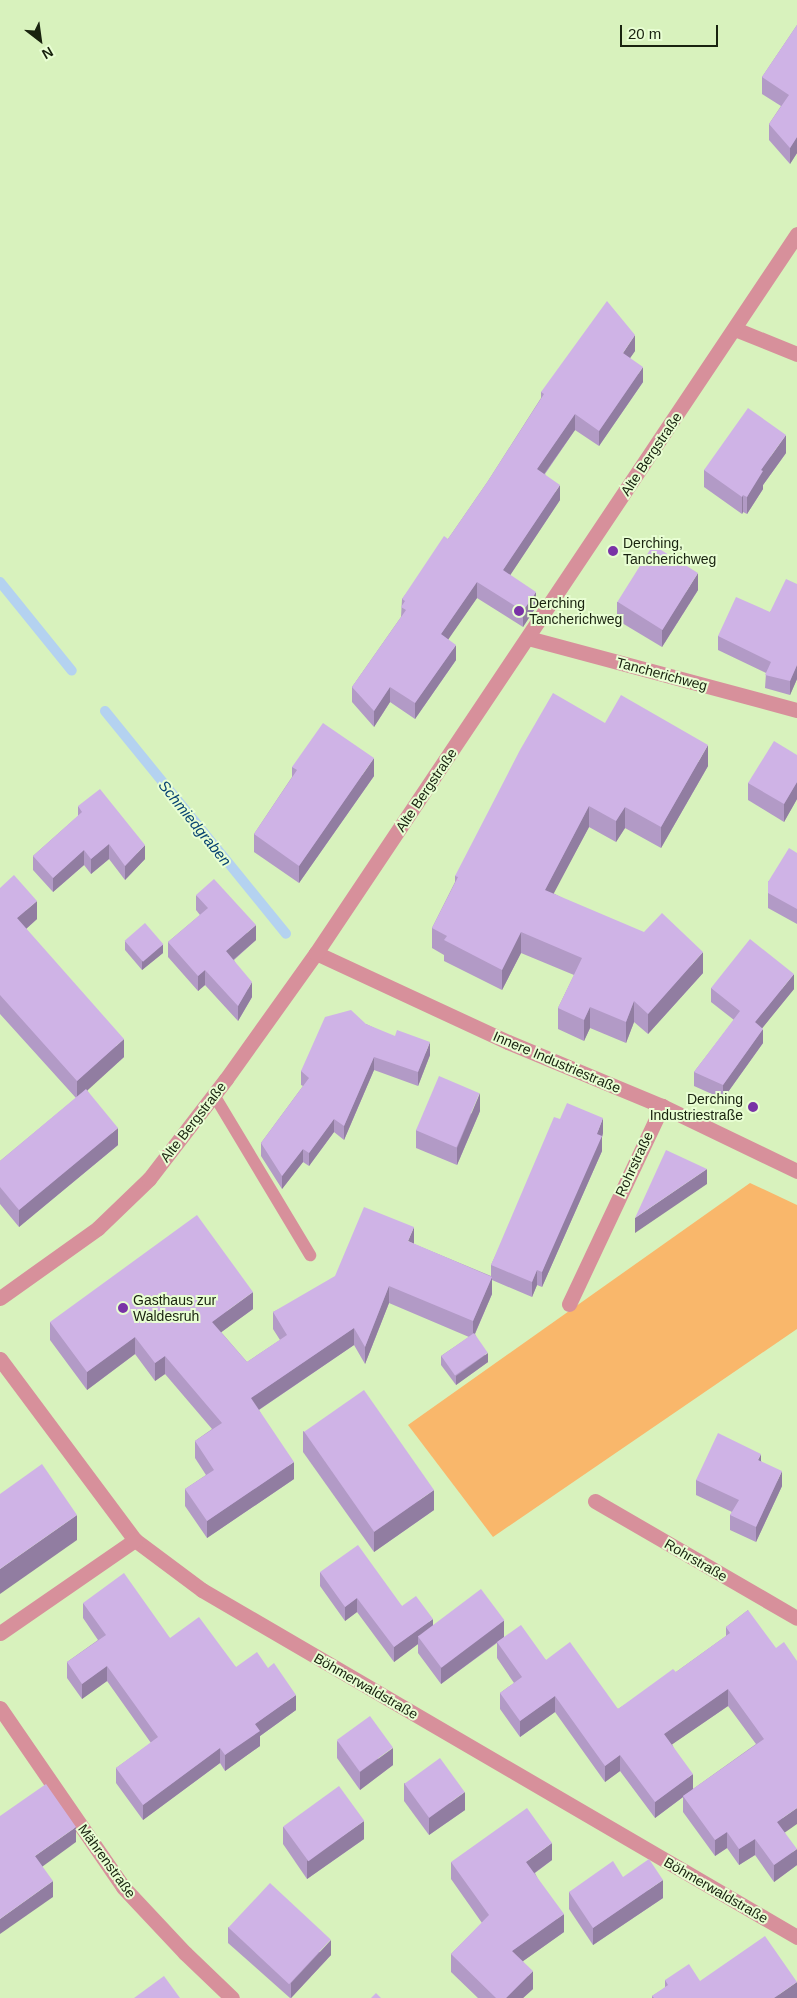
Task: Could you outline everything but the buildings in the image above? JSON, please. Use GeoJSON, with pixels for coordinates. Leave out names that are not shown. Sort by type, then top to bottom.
{"type":"FeatureCollection","features":[{"type":"Feature","properties":{"kind":"street","name":"Alte Bergstraße"},"geometry":{"type":"LineString","coordinates":[[0,1298],[98,1228],[149,1179],[214,1095],[316,953],[797,234]]}},
{"type":"Feature","properties":{"kind":"street"},"geometry":{"type":"LineString","coordinates":[[735,328],[797,354]]}},
{"type":"Feature","properties":{"kind":"street","name":"Tancherichweg"},"geometry":{"type":"LineString","coordinates":[[528,638],[797,710]]}},
{"type":"Feature","properties":{"kind":"street","name":"Innere Industriestraße"},"geometry":{"type":"LineString","coordinates":[[316,953],[508,1042],[662,1106],[797,1170]]}},
{"type":"Feature","properties":{"kind":"street","name":"Rohrstraße"},"geometry":{"type":"LineString","coordinates":[[569,1304],[662,1106]]}},
{"type":"Feature","properties":{"kind":"street","name":"Böhmerwaldstraße"},"geometry":{"type":"LineString","coordinates":[[0,1359],[135,1540],[202,1590],[797,1937]]}},
{"type":"Feature","properties":{"kind":"street","name":"Rohrstraße"},"geometry":{"type":"LineString","coordinates":[[595,1501],[797,1618]]}},
{"type":"Feature","properties":{"kind":"street"},"geometry":{"type":"LineString","coordinates":[[0,1633],[135,1540]]}},
{"type":"Feature","properties":{"kind":"street","name":"Mährenstraße"},"geometry":{"type":"LineString","coordinates":[[0,1708],[123,1887],[185,1953],[232,1998]]}},
{"type":"Feature","properties":{"kind":"lane"},"geometry":{"type":"LineString","coordinates":[[214,1095],[310,1255]]}},
{"type":"Feature","properties":{"kind":"shaded area"},"geometry":{"type":"Polygon","coordinates":[[[750,1183],[797,1205],[797,1329],[493,1537],[408,1425],[750,1183]]]}},
{"type":"Feature","properties":{"kind":"waterway","name":"Schmiedgraben"},"geometry":{"type":"LineString","coordinates":[[0,582],[72,671]]}},
{"type":"Feature","properties":{"kind":"waterway","name":"Schmiedgraben"},"geometry":{"type":"LineString","coordinates":[[105,711],[286,934]]}},
{"type":"Feature","properties":{"kind":"place","name":"Derching, Tancherichweg"},"geometry":{"type":"Point","coordinates":[613,551]}},
{"type":"Feature","properties":{"kind":"place","name":"Derching Tancherichweg"},"geometry":{"type":"Point","coordinates":[519,611]}},
{"type":"Feature","properties":{"kind":"place","name":"Derching Industriestraße"},"geometry":{"type":"Point","coordinates":[753,1107]}},
{"type":"Feature","properties":{"kind":"place","name":"Gasthaus zur Waldesruh"},"geometry":{"type":"Point","coordinates":[123,1308]}}]}
